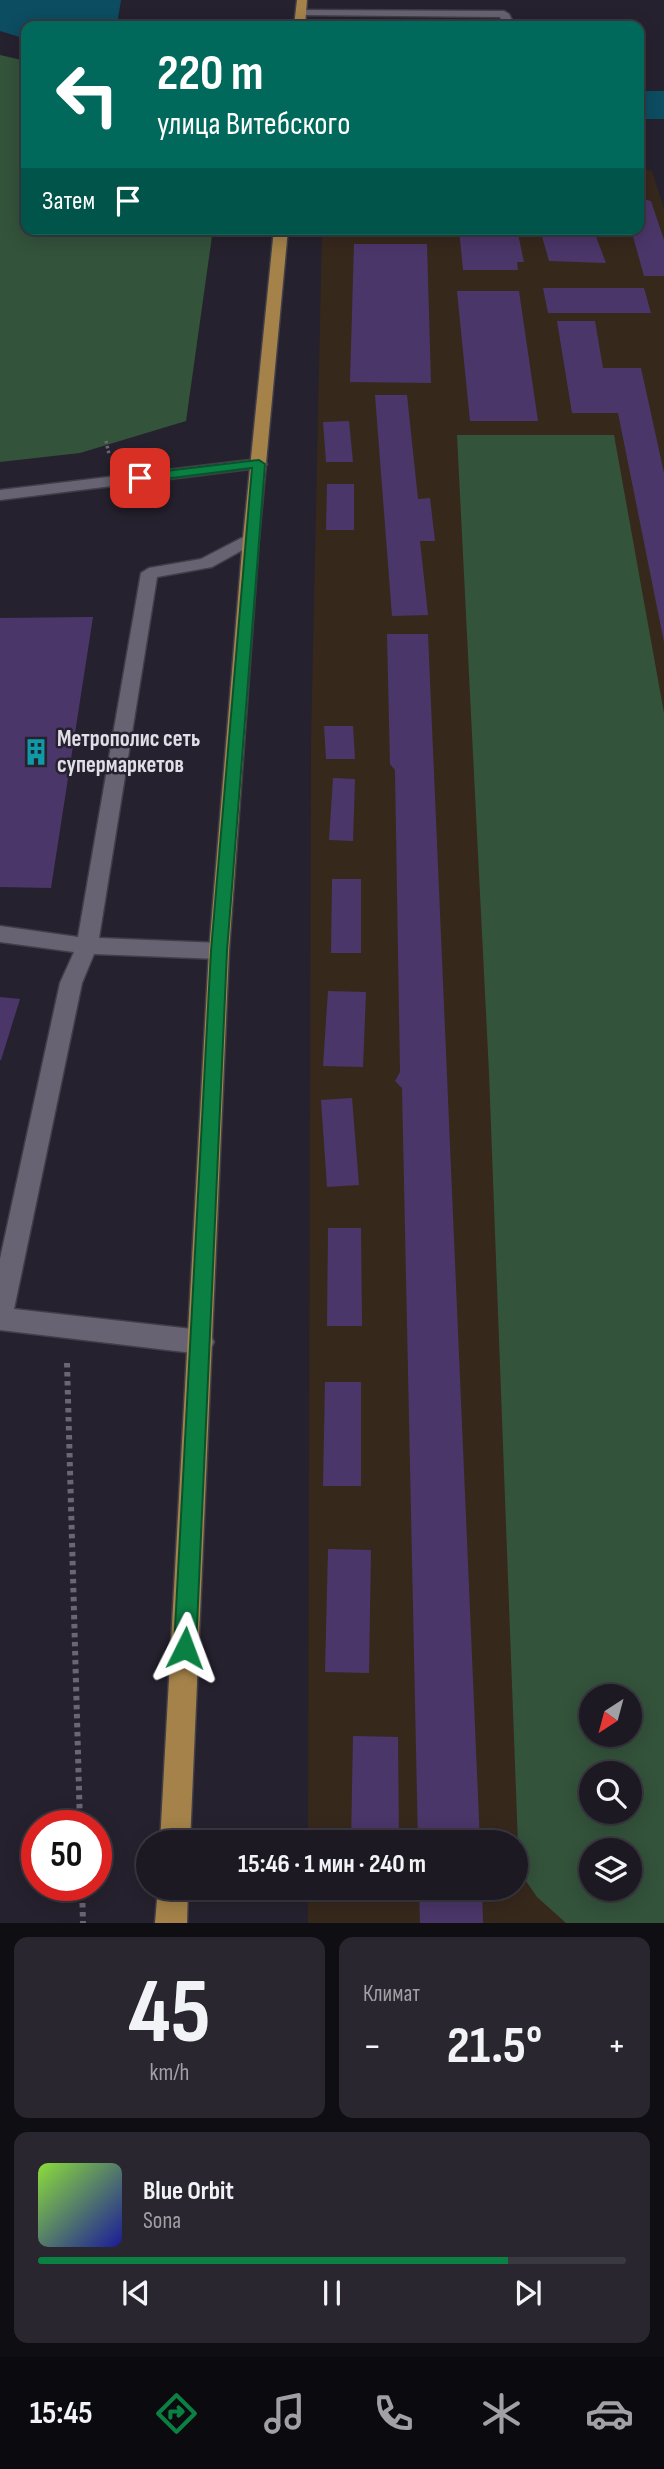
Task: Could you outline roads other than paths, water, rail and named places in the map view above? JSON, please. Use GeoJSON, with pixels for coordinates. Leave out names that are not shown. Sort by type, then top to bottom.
{"type":"FeatureCollection","features":[{"type":"Feature","properties":{"kind":"main road"},"geometry":{"type":"LineString","coordinates":[[176,1830],[219,951],[251,538],[280,235]]}},
{"type":"Feature","properties":{"kind":"main road"},"geometry":{"type":"LineString","coordinates":[[171,1923],[172,1900]]}},
{"type":"Feature","properties":{"kind":"street"},"geometry":{"type":"LineString","coordinates":[[501,0],[507,21]]}},
{"type":"Feature","properties":{"kind":"street"},"geometry":{"type":"LineString","coordinates":[[302,6],[504,14]]}},
{"type":"Feature","properties":{"kind":"street"},"geometry":{"type":"LineString","coordinates":[[0,495],[259,464]]}},
{"type":"Feature","properties":{"kind":"street"},"geometry":{"type":"LineString","coordinates":[[201,1342],[0,1317],[71,983],[87,946],[149,573],[206,563],[251,538]]}},
{"type":"Feature","properties":{"kind":"street"},"geometry":{"type":"LineString","coordinates":[[0,934],[87,946],[219,951]]}},
{"type":"Feature","properties":{"kind":"water"},"geometry":{"type":"Polygon","coordinates":[[[0,0],[121,0],[118,18],[121,21],[21,21],[21,37],[0,31],[0,0]]]}},
{"type":"Feature","properties":{"kind":"waterway"},"geometry":{"type":"LineString","coordinates":[[644,105],[664,105]]}},
{"type":"Feature","properties":{"kind":"place","name":"Метрополис cеть супермаркетов"},"geometry":{"type":"Point","coordinates":[36,752]}}]}
